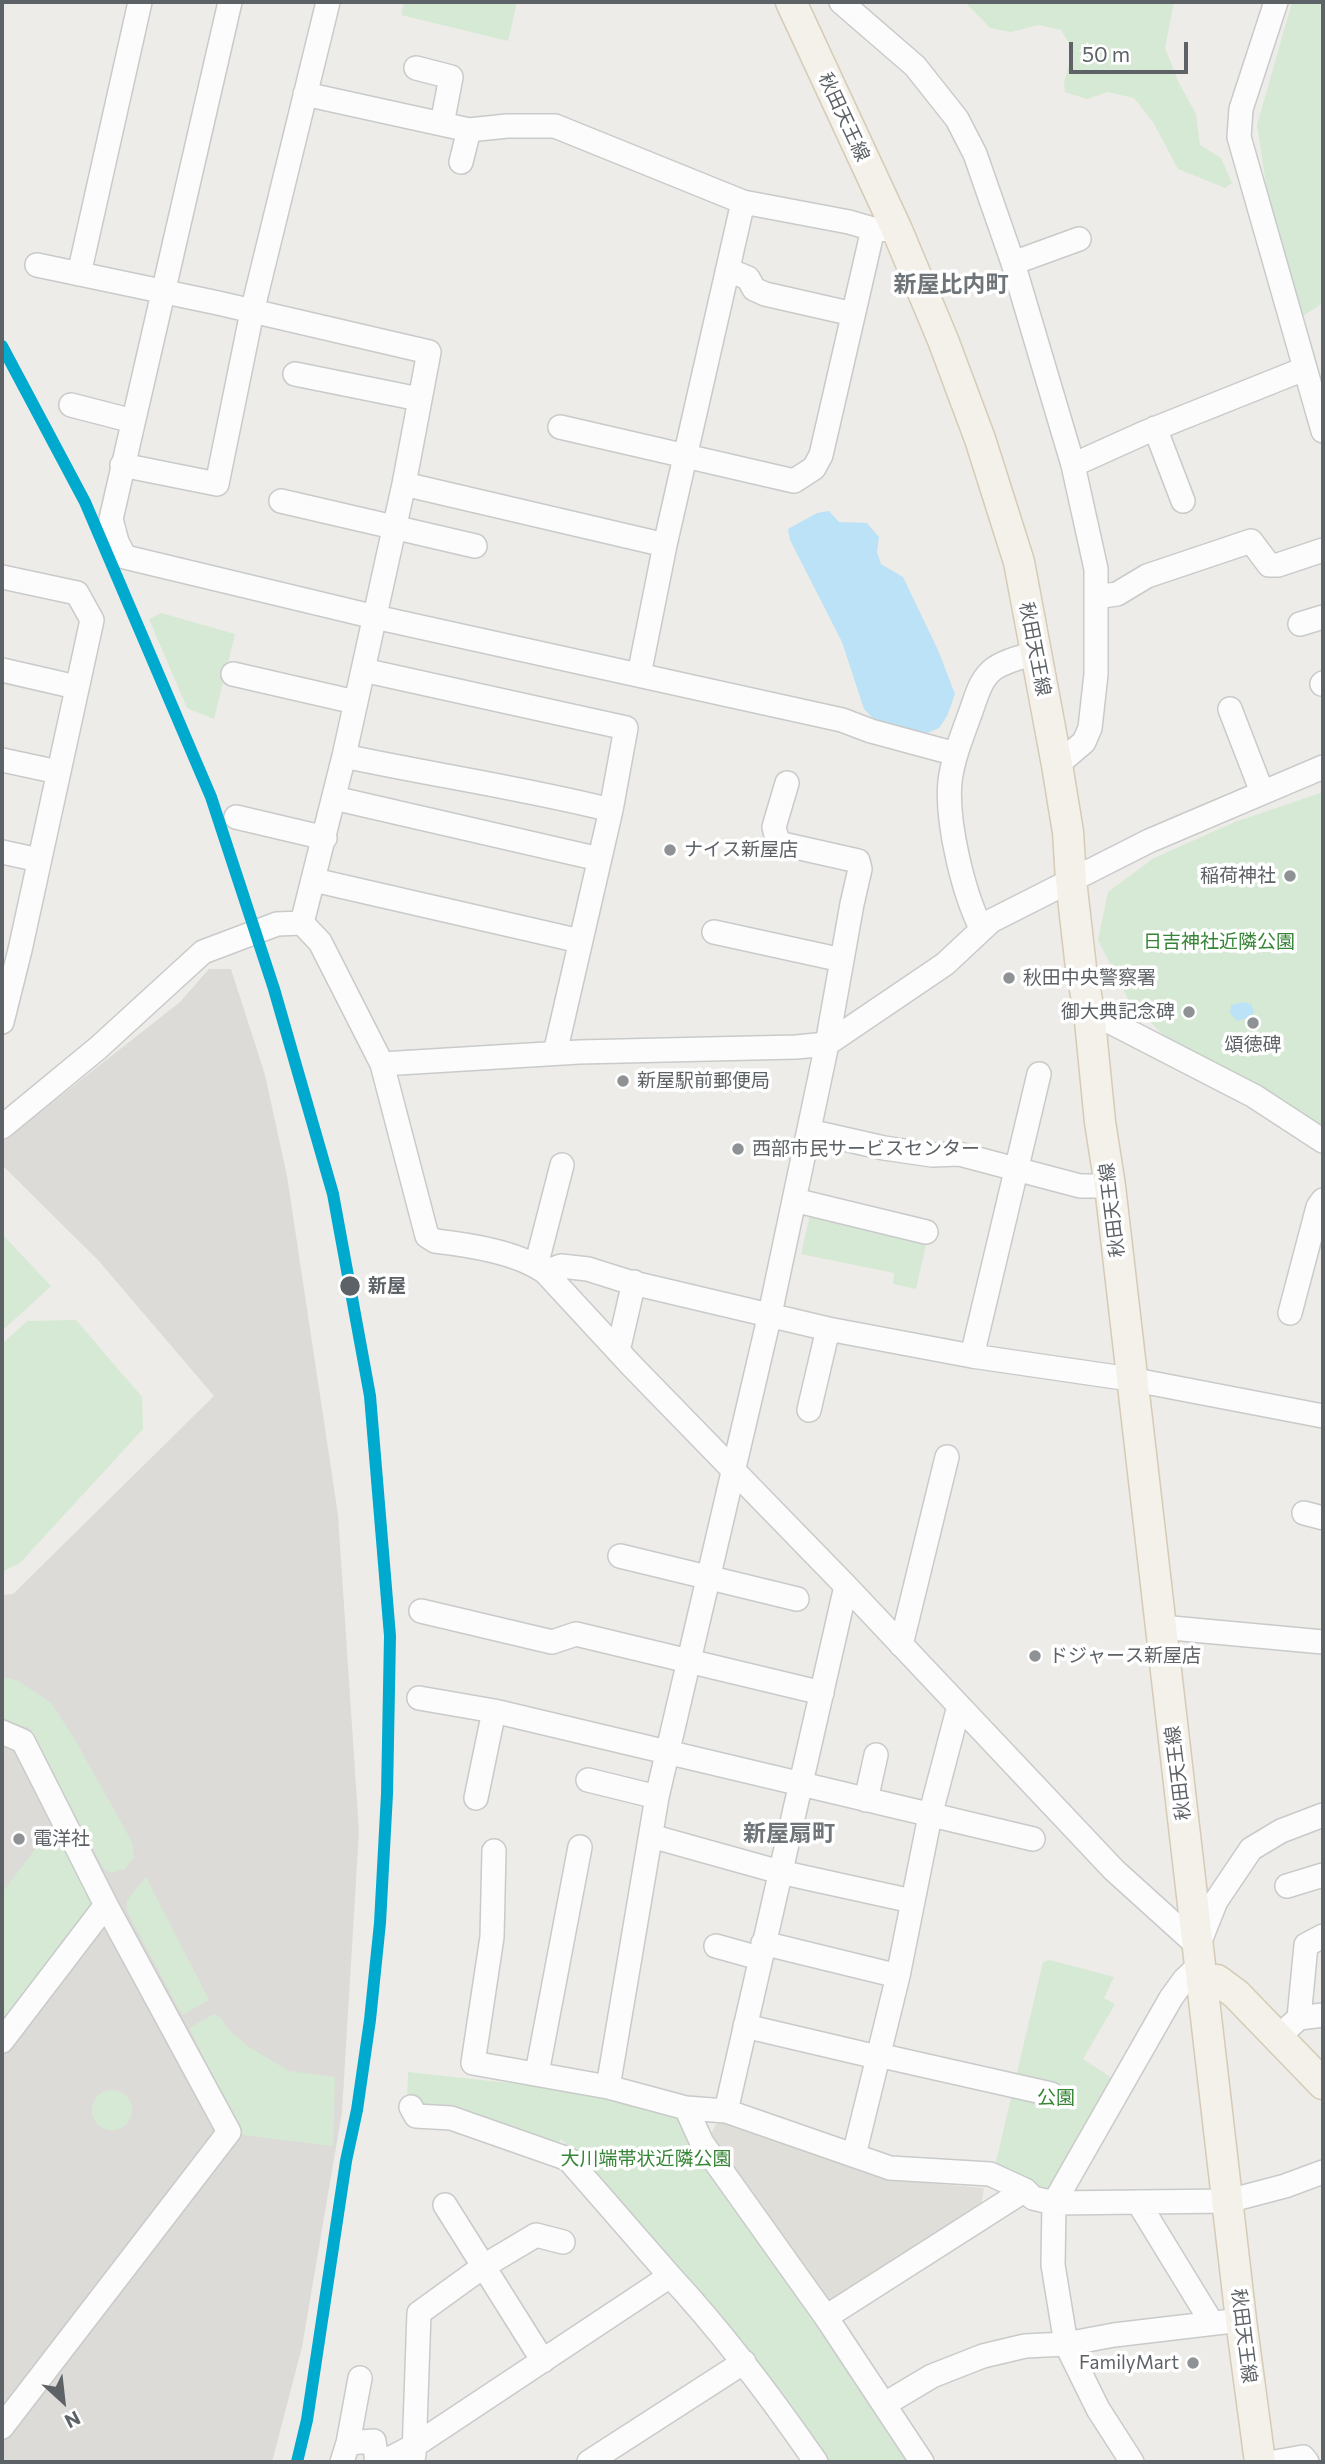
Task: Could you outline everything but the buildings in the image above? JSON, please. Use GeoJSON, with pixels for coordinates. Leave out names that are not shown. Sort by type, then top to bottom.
{"type":"FeatureCollection","features":[{"type":"Feature","properties":{"kind":"main road","name":"秋田天王線"},"geometry":{"type":"LineString","coordinates":[[791,2],[885,230],[943,340],[980,439],[1018,562],[1057,765],[1068,832],[1081,968],[1089,1011],[1100,1122],[1110,1186],[1130,1378],[1228,2201],[1226,2321],[1260,2462]]}},
{"type":"Feature","properties":{"kind":"main road"},"geometry":{"type":"LineString","coordinates":[[1200,1964],[1236,1994],[1288,2027],[1323,2084]]}},
{"type":"Feature","properties":{"kind":"street"},"geometry":{"type":"LineString","coordinates":[[79,274],[139,2]]}},
{"type":"Feature","properties":{"kind":"street"},"geometry":{"type":"LineString","coordinates":[[230,2],[111,519],[117,542],[125,557],[375,617],[842,720],[871,731],[956,754]]}},
{"type":"Feature","properties":{"kind":"street"},"geometry":{"type":"LineString","coordinates":[[122,465],[217,485],[252,312],[328,2]]}},
{"type":"Feature","properties":{"kind":"street"},"geometry":{"type":"LineString","coordinates":[[841,2],[915,66],[957,119],[975,154],[1013,263],[1073,465],[1096,569],[1096,674],[1090,728],[1084,743],[1057,765]]}},
{"type":"Feature","properties":{"kind":"street"},"geometry":{"type":"LineString","coordinates":[[1276,2],[1241,108],[1239,136],[1323,431]]}},
{"type":"Feature","properties":{"kind":"street"},"geometry":{"type":"LineString","coordinates":[[416,68],[451,77],[442,124]]}},
{"type":"Feature","properties":{"kind":"street"},"geometry":{"type":"LineString","coordinates":[[305,94],[469,130],[507,126],[555,126],[743,202],[885,230],[853,314],[821,455],[814,468],[794,481],[560,427]]}},
{"type":"Feature","properties":{"kind":"street"},"geometry":{"type":"LineString","coordinates":[[460,162],[469,130]]}},
{"type":"Feature","properties":{"kind":"street"},"geometry":{"type":"LineString","coordinates":[[639,675],[665,545],[743,202]]}},
{"type":"Feature","properties":{"kind":"street"},"geometry":{"type":"LineString","coordinates":[[1013,263],[1079,239]]}},
{"type":"Feature","properties":{"kind":"street"},"geometry":{"type":"LineString","coordinates":[[37,265],[429,352],[375,617],[325,838],[302,923]]}},
{"type":"Feature","properties":{"kind":"street"},"geometry":{"type":"LineString","coordinates":[[728,270],[748,278],[754,289],[765,294],[853,314]]}},
{"type":"Feature","properties":{"kind":"street"},"geometry":{"type":"LineString","coordinates":[[1073,465],[1155,428],[1304,369]]}},
{"type":"Feature","properties":{"kind":"street"},"geometry":{"type":"LineString","coordinates":[[295,374],[419,399]]}},
{"type":"Feature","properties":{"kind":"street"},"geometry":{"type":"LineString","coordinates":[[71,405],[133,421]]}},
{"type":"Feature","properties":{"kind":"street"},"geometry":{"type":"LineString","coordinates":[[1155,428],[1183,501]]}},
{"type":"Feature","properties":{"kind":"street"},"geometry":{"type":"LineString","coordinates":[[404,484],[665,545]]}},
{"type":"Feature","properties":{"kind":"street"},"geometry":{"type":"LineString","coordinates":[[281,501],[475,546]]}},
{"type":"Feature","properties":{"kind":"street"},"geometry":{"type":"LineString","coordinates":[[1096,597],[1117,594],[1147,576],[1251,541],[1269,565],[1279,565],[1323,550]]}},
{"type":"Feature","properties":{"kind":"street"},"geometry":{"type":"LineString","coordinates":[[2,577],[77,593],[92,620],[39,860],[11,948],[2,1022]]}},
{"type":"Feature","properties":{"kind":"street"},"geometry":{"type":"LineString","coordinates":[[1300,624],[1323,617]]}},
{"type":"Feature","properties":{"kind":"street"},"geometry":{"type":"LineString","coordinates":[[981,928],[972,910],[949,807],[956,754],[982,681],[993,668],[1035,653]]}},
{"type":"Feature","properties":{"kind":"street"},"geometry":{"type":"LineString","coordinates":[[2,670],[76,687]]}},
{"type":"Feature","properties":{"kind":"street"},"geometry":{"type":"LineString","coordinates":[[363,670],[626,728],[611,810],[555,1053]]}},
{"type":"Feature","properties":{"kind":"street"},"geometry":{"type":"LineString","coordinates":[[233,674],[355,702]]}},
{"type":"Feature","properties":{"kind":"street"},"geometry":{"type":"LineString","coordinates":[[1230,709],[1262,792]]}},
{"type":"Feature","properties":{"kind":"street"},"geometry":{"type":"LineString","coordinates":[[344,756],[548,794],[611,810]]}},
{"type":"Feature","properties":{"kind":"street"},"geometry":{"type":"LineString","coordinates":[[2,760],[58,772]]}},
{"type":"Feature","properties":{"kind":"street"},"geometry":{"type":"LineString","coordinates":[[382,1064],[555,1053],[827,1044],[945,964],[991,920],[1149,841],[1323,767]]}},
{"type":"Feature","properties":{"kind":"street"},"geometry":{"type":"LineString","coordinates":[[608,2087],[657,1797],[770,1314],[827,1044],[860,869],[858,861],[778,843],[774,827],[787,783]]}},
{"type":"Feature","properties":{"kind":"street"},"geometry":{"type":"LineString","coordinates":[[334,798],[599,859]]}},
{"type":"Feature","properties":{"kind":"street"},"geometry":{"type":"LineString","coordinates":[[236,817],[325,838]]}},
{"type":"Feature","properties":{"kind":"street"},"geometry":{"type":"LineString","coordinates":[[2,852],[39,860]]}},
{"type":"Feature","properties":{"kind":"street"},"geometry":{"type":"LineString","coordinates":[[314,880],[580,941]]}},
{"type":"Feature","properties":{"kind":"street"},"geometry":{"type":"LineString","coordinates":[[2,1127],[98,1048],[203,951],[277,924],[302,923],[320,942],[382,1064],[427,1236],[435,1241],[493,1251],[541,1269],[733,1472],[846,1586],[1200,1964]]}},
{"type":"Feature","properties":{"kind":"street"},"geometry":{"type":"LineString","coordinates":[[715,932],[842,960]]}},
{"type":"Feature","properties":{"kind":"street"},"geometry":{"type":"LineString","coordinates":[[1089,1011],[1254,1096],[1323,1141]]}},
{"type":"Feature","properties":{"kind":"street"},"geometry":{"type":"LineString","coordinates":[[972,1356],[1039,1074]]}},
{"type":"Feature","properties":{"kind":"street"},"geometry":{"type":"LineString","coordinates":[[809,1132],[896,1150],[932,1155],[959,1154],[1080,1186],[1110,1186]]}},
{"type":"Feature","properties":{"kind":"street"},"geometry":{"type":"LineString","coordinates":[[541,1269],[562,1165]]}},
{"type":"Feature","properties":{"kind":"street"},"geometry":{"type":"LineString","coordinates":[[794,1200],[926,1231]]}},
{"type":"Feature","properties":{"kind":"street"},"geometry":{"type":"LineString","coordinates":[[1290,1313],[1318,1207],[1323,1200]]}},
{"type":"Feature","properties":{"kind":"street"},"geometry":{"type":"LineString","coordinates":[[541,1269],[561,1266],[575,1268],[828,1329],[972,1356],[1130,1378],[1323,1416]]}},
{"type":"Feature","properties":{"kind":"street"},"geometry":{"type":"LineString","coordinates":[[618,1351],[634,1282]]}},
{"type":"Feature","properties":{"kind":"street"},"geometry":{"type":"LineString","coordinates":[[809,1410],[828,1329]]}},
{"type":"Feature","properties":{"kind":"street"},"geometry":{"type":"LineString","coordinates":[[901,1645],[947,1457]]}},
{"type":"Feature","properties":{"kind":"street"},"geometry":{"type":"LineString","coordinates":[[620,1556],[797,1599]]}},
{"type":"Feature","properties":{"kind":"street"},"geometry":{"type":"LineString","coordinates":[[726,2111],[846,1586]]}},
{"type":"Feature","properties":{"kind":"street"},"geometry":{"type":"LineString","coordinates":[[421,1611],[552,1642],[576,1634],[821,1693]]}},
{"type":"Feature","properties":{"kind":"street"},"geometry":{"type":"LineString","coordinates":[[1161,1627],[1323,1642]]}},
{"type":"Feature","properties":{"kind":"street"},"geometry":{"type":"LineString","coordinates":[[419,1698],[494,1711],[1033,1839]]}},
{"type":"Feature","properties":{"kind":"street"},"geometry":{"type":"LineString","coordinates":[[854,2155],[898,1976],[930,1816],[959,1706]]}},
{"type":"Feature","properties":{"kind":"street"},"geometry":{"type":"LineString","coordinates":[[476,1798],[494,1711]]}},
{"type":"Feature","properties":{"kind":"street"},"geometry":{"type":"LineString","coordinates":[[2,2427],[229,2132],[106,1905],[23,1741],[4,1736]]}},
{"type":"Feature","properties":{"kind":"street"},"geometry":{"type":"LineString","coordinates":[[866,1800],[876,1755]]}},
{"type":"Feature","properties":{"kind":"street"},"geometry":{"type":"LineString","coordinates":[[588,1780],[657,1797]]}},
{"type":"Feature","properties":{"kind":"street"},"geometry":{"type":"LineString","coordinates":[[1132,2462],[1098,2409],[1066,2344],[1053,2265],[1054,2203],[1171,1998],[1200,1964],[1216,1901],[1251,1849],[1281,1831],[1323,1815]]}},
{"type":"Feature","properties":{"kind":"street"},"geometry":{"type":"LineString","coordinates":[[651,1836],[780,1872],[912,1901]]}},
{"type":"Feature","properties":{"kind":"street"},"geometry":{"type":"LineString","coordinates":[[537,2073],[580,1847]]}},
{"type":"Feature","properties":{"kind":"street"},"geometry":{"type":"LineString","coordinates":[[494,1851],[492,1937],[473,2063],[608,2087],[686,2108],[726,2111],[890,2168],[990,2174],[1025,2190],[1033,2198],[1054,2203],[1228,2201],[1285,2186],[1323,2172]]}},
{"type":"Feature","properties":{"kind":"street"},"geometry":{"type":"LineString","coordinates":[[1287,1886],[1323,1875]]}},
{"type":"Feature","properties":{"kind":"street"},"geometry":{"type":"LineString","coordinates":[[2,2041],[106,1905]]}},
{"type":"Feature","properties":{"kind":"street"},"geometry":{"type":"LineString","coordinates":[[1288,2027],[1306,1945],[1323,1936]]}},
{"type":"Feature","properties":{"kind":"street"},"geometry":{"type":"LineString","coordinates":[[716,1946],[761,1951],[898,1976]]}},
{"type":"Feature","properties":{"kind":"street"},"geometry":{"type":"LineString","coordinates":[[1288,2027],[1323,2015]]}},
{"type":"Feature","properties":{"kind":"street"},"geometry":{"type":"LineString","coordinates":[[745,2026],[1051,2094]]}},
{"type":"Feature","properties":{"kind":"street"},"geometry":{"type":"LineString","coordinates":[[411,2107],[416,2116],[451,2119],[568,2159],[700,2308],[744,2362],[805,2459]]}},
{"type":"Feature","properties":{"kind":"street"},"geometry":{"type":"LineString","coordinates":[[686,2108],[702,2143],[826,2317],[922,2462]]}},
{"type":"Feature","properties":{"kind":"street"},"geometry":{"type":"LineString","coordinates":[[826,2317],[1025,2190]]}},
{"type":"Feature","properties":{"kind":"street"},"geometry":{"type":"LineString","coordinates":[[885,2404],[932,2376],[983,2356],[1025,2346],[1066,2344],[1226,2321],[1138,2202]]}},
{"type":"Feature","properties":{"kind":"street"},"geometry":{"type":"LineString","coordinates":[[444,2205],[543,2361]]}},
{"type":"Feature","properties":{"kind":"street"},"geometry":{"type":"LineString","coordinates":[[414,2454],[419,2313],[484,2266],[536,2235],[563,2242]]}},
{"type":"Feature","properties":{"kind":"street"},"geometry":{"type":"LineString","coordinates":[[383,2462],[414,2454],[543,2361],[670,2277]]}},
{"type":"Feature","properties":{"kind":"street"},"geometry":{"type":"LineString","coordinates":[[589,2462],[744,2362]]}},
{"type":"Feature","properties":{"kind":"street"},"geometry":{"type":"LineString","coordinates":[[345,2452],[360,2378]]}},
{"type":"Feature","properties":{"kind":"street"},"geometry":{"type":"LineString","coordinates":[[345,2452],[374,2441],[377,2462]]}},
{"type":"Feature","properties":{"kind":"street"},"geometry":{"type":"LineString","coordinates":[[1275,2462],[1303,2457],[1307,2462]]}},
{"type":"Feature","properties":{"kind":"shaded area"},"geometry":{"type":"Polygon","coordinates":[[[209,969],[231,969],[265,1075],[287,1176],[338,1515],[359,1831],[342,2112],[302,2347],[272,2462],[2,2462],[2,1595],[13,1594],[214,1396],[98,1260],[4,1167],[2,1142],[180,1002],[209,969]]]}},
{"type":"Feature","properties":{"kind":"shaded area"},"geometry":{"type":"Polygon","coordinates":[[[733,2118],[904,2181],[984,2188],[981,2206],[826,2309],[708,2140],[716,2124],[733,2118]]]}},
{"type":"Feature","properties":{"kind":"green space"},"geometry":{"type":"Polygon","coordinates":[[[404,2],[517,3],[508,41],[401,15],[404,2]]]}},
{"type":"Feature","properties":{"kind":"green space"},"geometry":{"type":"Polygon","coordinates":[[[965,2],[1174,2],[1165,48],[1178,81],[1196,114],[1200,145],[1221,158],[1232,183],[1225,188],[1178,169],[1153,122],[1134,98],[1107,92],[1087,99],[1065,92],[1064,82],[1073,50],[1061,30],[1038,25],[1011,32],[990,28],[965,2]]]}},
{"type":"Feature","properties":{"kind":"green space"},"geometry":{"type":"Polygon","coordinates":[[[1292,2],[1323,2],[1323,303],[1303,316],[1268,197],[1257,125],[1292,2]]]}},
{"type":"Feature","properties":{"kind":"green space"},"geometry":{"type":"Polygon","coordinates":[[[161,613],[235,634],[214,719],[187,708],[149,619],[161,613]]]}},
{"type":"Feature","properties":{"kind":"green space","name":"日吉神社近隣公園"},"geometry":{"type":"Polygon","coordinates":[[[1323,792],[1323,1130],[1248,1079],[1163,1035],[1128,999],[1098,940],[1108,892],[1154,858],[1235,822],[1323,792]]]}},
{"type":"Feature","properties":{"kind":"green space"},"geometry":{"type":"Polygon","coordinates":[[[811,1210],[928,1236],[916,1289],[893,1284],[894,1273],[801,1254],[811,1210]]]}},
{"type":"Feature","properties":{"kind":"green space"},"geometry":{"type":"Polygon","coordinates":[[[2,1234],[51,1286],[2,1331],[2,1234]]]}},
{"type":"Feature","properties":{"kind":"green space"},"geometry":{"type":"Polygon","coordinates":[[[76,1320],[142,1397],[143,1429],[20,1563],[2,1572],[2,1344],[27,1321],[76,1320]]]}},
{"type":"Feature","properties":{"kind":"green space"},"geometry":{"type":"Polygon","coordinates":[[[2,1677],[19,1681],[51,1703],[74,1738],[132,1842],[134,1857],[125,1869],[112,1873],[104,1869],[28,1727],[2,1722],[2,1677]]]}},
{"type":"Feature","properties":{"kind":"green space"},"geometry":{"type":"Polygon","coordinates":[[[55,1823],[94,1905],[2,2025],[2,1893],[55,1823]]]}},
{"type":"Feature","properties":{"kind":"green space"},"geometry":{"type":"Polygon","coordinates":[[[146,1877],[209,2000],[182,2015],[127,1911],[127,1900],[146,1877]]]}},
{"type":"Feature","properties":{"kind":"green space","name":"公園"},"geometry":{"type":"Polygon","coordinates":[[[1050,1960],[1114,1977],[1104,1998],[1115,2004],[1083,2059],[1115,2080],[1051,2189],[995,2166],[1043,1962],[1050,1960]]]}},
{"type":"Feature","properties":{"kind":"green space"},"geometry":{"type":"Polygon","coordinates":[[[214,2014],[249,2047],[289,2071],[335,2077],[333,2146],[242,2135],[189,2028],[214,2014]]]}},
{"type":"Feature","properties":{"kind":"green space","name":"大川端帯状近隣公園"},"geometry":{"type":"Polygon","coordinates":[[[408,2072],[602,2093],[684,2117],[915,2462],[830,2462],[781,2392],[561,2139],[554,2149],[407,2102],[408,2072]]]}},
{"type":"Feature","properties":{"kind":"green space"},"geometry":{"type":"Polygon","coordinates":[[[112,2090],[120,2091],[126,2096],[131,2102],[131,2118],[126,2124],[120,2129],[112,2130],[104,2129],[98,2124],[93,2118],[92,2110],[93,2102],[98,2096],[104,2091],[112,2090]]]}},
{"type":"Feature","properties":{"kind":"water"},"geometry":{"type":"Polygon","coordinates":[[[829,511],[839,522],[867,523],[879,537],[877,552],[881,564],[903,577],[938,650],[955,694],[947,716],[939,728],[927,733],[875,720],[864,709],[842,642],[790,540],[788,529],[817,513],[829,511]]]}},
{"type":"Feature","properties":{"kind":"water"},"geometry":{"type":"Polygon","coordinates":[[[1243,1002],[1251,1004],[1254,1012],[1251,1017],[1237,1021],[1230,1013],[1231,1005],[1243,1002]]]}},
{"type":"Feature","properties":{"kind":"transit line"},"geometry":{"type":"LineString","coordinates":[[2,346],[85,502],[211,797],[274,989],[333,1194],[370,1396],[390,1636],[387,1794],[380,1923],[357,2110],[346,2161],[307,2420],[297,2462]]}},
{"type":"Feature","properties":{"kind":"place","name":"ナイス新屋店"},"geometry":{"type":"Point","coordinates":[670,850]}},
{"type":"Feature","properties":{"kind":"place","name":"稲荷神社"},"geometry":{"type":"Point","coordinates":[1290,876]}},
{"type":"Feature","properties":{"kind":"place","name":"秋田中央警察署"},"geometry":{"type":"Point","coordinates":[1009,978]}},
{"type":"Feature","properties":{"kind":"place","name":"御大典記念碑"},"geometry":{"type":"Point","coordinates":[1189,1012]}},
{"type":"Feature","properties":{"kind":"place","name":"頌徳碑"},"geometry":{"type":"Point","coordinates":[1253,1023]}},
{"type":"Feature","properties":{"kind":"place","name":"新屋駅前郵便局"},"geometry":{"type":"Point","coordinates":[623,1081]}},
{"type":"Feature","properties":{"kind":"place","name":"西部市民サービスセンター"},"geometry":{"type":"Point","coordinates":[738,1149]}},
{"type":"Feature","properties":{"kind":"place","name":"新屋"},"geometry":{"type":"Point","coordinates":[350,1286]}},
{"type":"Feature","properties":{"kind":"place","name":"ドジャース新屋店"},"geometry":{"type":"Point","coordinates":[1035,1656]}},
{"type":"Feature","properties":{"kind":"place","name":"電洋社"},"geometry":{"type":"Point","coordinates":[19,1839]}},
{"type":"Feature","properties":{"kind":"place","name":"FamilyMart"},"geometry":{"type":"Point","coordinates":[1193,2363]}},
{"type":"Feature","properties":{"kind":"district","name":"新屋比内町"},"geometry":{"type":"Point","coordinates":[951,284]}},
{"type":"Feature","properties":{"kind":"district","name":"新屋扇町"},"geometry":{"type":"Point","coordinates":[789,1833]}}]}
